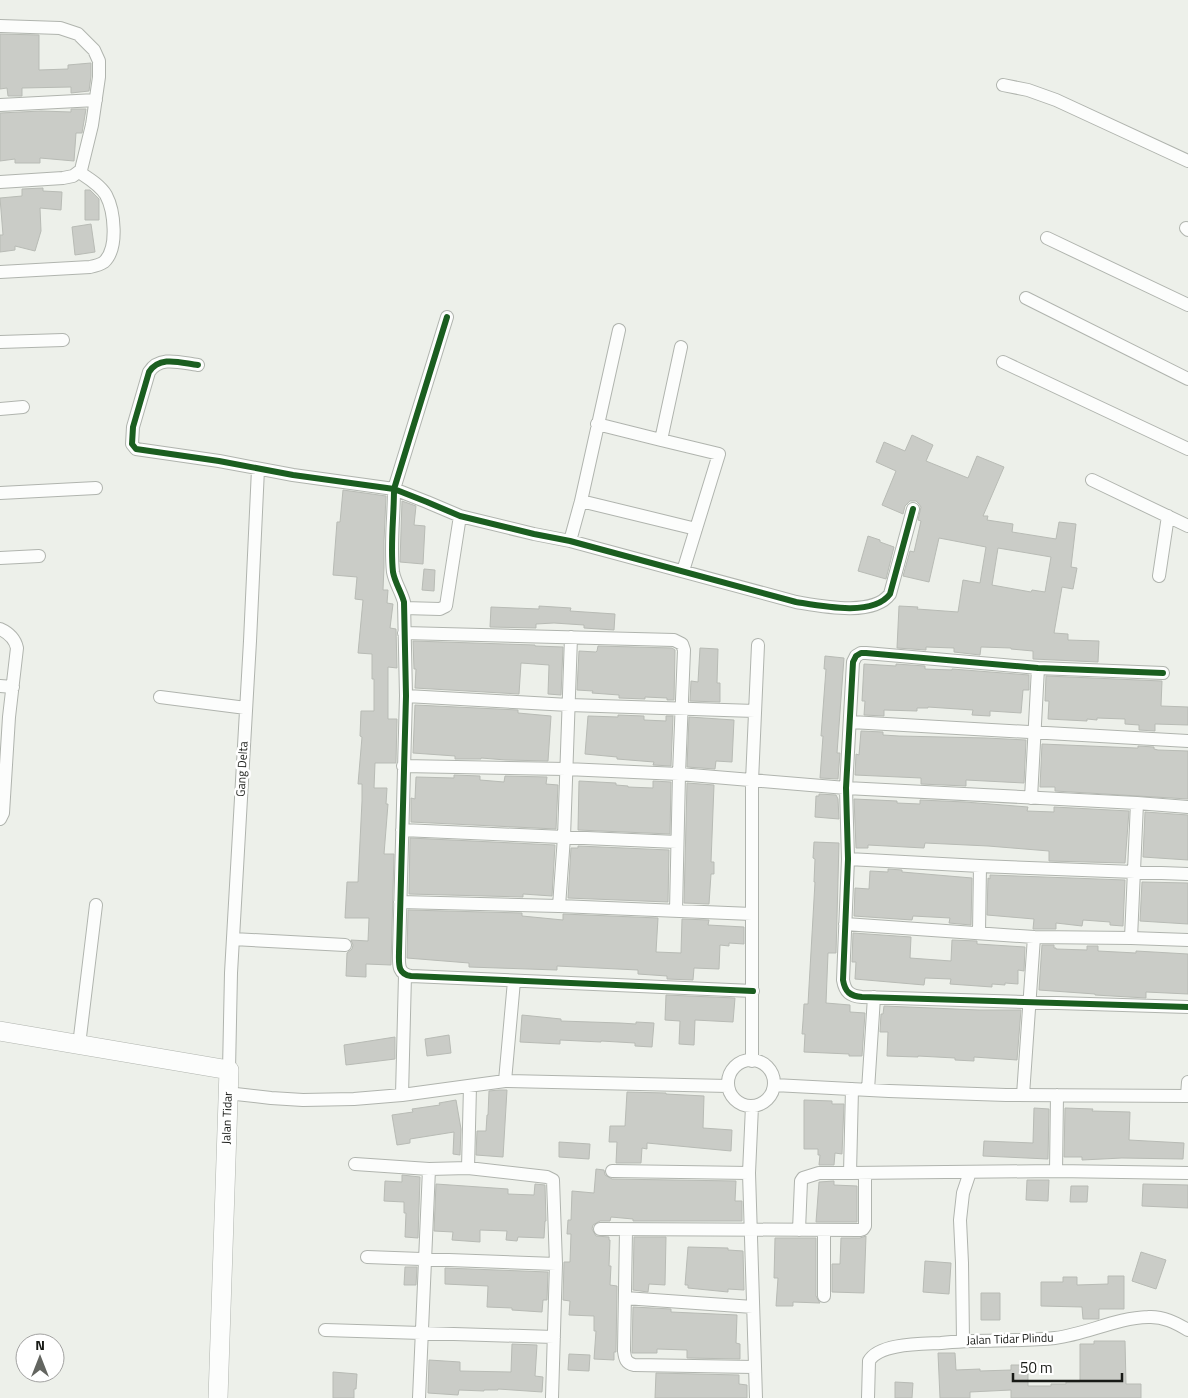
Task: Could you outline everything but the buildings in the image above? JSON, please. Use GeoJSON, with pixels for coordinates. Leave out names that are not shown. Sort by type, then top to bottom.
{"type":"FeatureCollection","features":[{"type":"Feature","properties":{"kind":"main road"},"geometry":{"type":"LineString","coordinates":[[0,1031],[229,1070]]}},
{"type":"Feature","properties":{"kind":"main road","name":"Jalan Tidar"},"geometry":{"type":"LineString","coordinates":[[218,1398],[224,1271],[229,1070]]}},
{"type":"Feature","properties":{"kind":"street"},"geometry":{"type":"LineString","coordinates":[[0,26],[60,28],[78,34],[98,56],[99,77],[83,166],[79,172],[73,176],[63,178],[0,182]]}},
{"type":"Feature","properties":{"kind":"street"},"geometry":{"type":"LineString","coordinates":[[1003,85],[1028,90],[1056,100],[1188,161]]}},
{"type":"Feature","properties":{"kind":"street"},"geometry":{"type":"LineString","coordinates":[[0,105],[96,100]]}},
{"type":"Feature","properties":{"kind":"street"},"geometry":{"type":"LineString","coordinates":[[0,272],[98,266],[109,256],[114,226],[106,194],[100,187],[79,172]]}},
{"type":"Feature","properties":{"kind":"street"},"geometry":{"type":"LineString","coordinates":[[1047,238],[1188,305]]}},
{"type":"Feature","properties":{"kind":"street"},"geometry":{"type":"LineString","coordinates":[[1026,298],[1188,380]]}},
{"type":"Feature","properties":{"kind":"street"},"geometry":{"type":"LineString","coordinates":[[447,317],[394,489],[393,573],[402,596],[404,608],[406,696],[400,902],[399,962],[401,972],[405,975],[514,981],[753,991]]}},
{"type":"Feature","properties":{"kind":"street"},"geometry":{"type":"LineString","coordinates":[[570,541],[581,501],[619,330]]}},
{"type":"Feature","properties":{"kind":"street"},"geometry":{"type":"LineString","coordinates":[[0,342],[63,340]]}},
{"type":"Feature","properties":{"kind":"street"},"geometry":{"type":"LineString","coordinates":[[661,440],[681,347]]}},
{"type":"Feature","properties":{"kind":"street"},"geometry":{"type":"LineString","coordinates":[[198,365],[166,361],[153,367],[149,372],[133,427],[132,446],[149,452],[394,489],[460,516],[570,541],[796,602],[823,607],[844,608],[856,608],[883,602],[890,594],[913,510]]}},
{"type":"Feature","properties":{"kind":"street"},"geometry":{"type":"LineString","coordinates":[[1003,362],[1188,449]]}},
{"type":"Feature","properties":{"kind":"street"},"geometry":{"type":"LineString","coordinates":[[0,409],[23,407]]}},
{"type":"Feature","properties":{"kind":"street"},"geometry":{"type":"LineString","coordinates":[[597,424],[719,454],[683,571]]}},
{"type":"Feature","properties":{"kind":"street","name":"Gang Delta"},"geometry":{"type":"LineString","coordinates":[[229,1070],[233,939],[258,469]]}},
{"type":"Feature","properties":{"kind":"street"},"geometry":{"type":"LineString","coordinates":[[1092,480],[1188,526]]}},
{"type":"Feature","properties":{"kind":"street"},"geometry":{"type":"LineString","coordinates":[[0,492],[96,488]]}},
{"type":"Feature","properties":{"kind":"street"},"geometry":{"type":"LineString","coordinates":[[581,501],[696,528]]}},
{"type":"Feature","properties":{"kind":"street"},"geometry":{"type":"LineString","coordinates":[[404,608],[440,609],[446,606],[460,516]]}},
{"type":"Feature","properties":{"kind":"street"},"geometry":{"type":"LineString","coordinates":[[1159,576],[1168,516]]}},
{"type":"Feature","properties":{"kind":"street"},"geometry":{"type":"LineString","coordinates":[[0,558],[39,556]]}},
{"type":"Feature","properties":{"kind":"street"},"geometry":{"type":"LineString","coordinates":[[0,629],[12,637],[17,648],[3,753],[3,813],[0,820]]}},
{"type":"Feature","properties":{"kind":"street"},"geometry":{"type":"LineString","coordinates":[[404,633],[674,640],[680,642],[684,650],[676,911]]}},
{"type":"Feature","properties":{"kind":"street"},"geometry":{"type":"LineString","coordinates":[[559,906],[564,837],[571,637]]}},
{"type":"Feature","properties":{"kind":"street"},"geometry":{"type":"LineString","coordinates":[[752,1061],[752,781],[758,645]]}},
{"type":"Feature","properties":{"kind":"street"},"geometry":{"type":"LineString","coordinates":[[1163,673],[1038,668],[861,654],[856,656],[853,662],[846,788],[848,859],[843,980],[844,988],[847,992],[851,995],[862,997],[1188,1007]]}},
{"type":"Feature","properties":{"kind":"street"},"geometry":{"type":"LineString","coordinates":[[1032,798],[1038,668]]}},
{"type":"Feature","properties":{"kind":"street"},"geometry":{"type":"LineString","coordinates":[[0,686],[13,688]]}},
{"type":"Feature","properties":{"kind":"street"},"geometry":{"type":"LineString","coordinates":[[406,696],[569,705],[755,711]]}},
{"type":"Feature","properties":{"kind":"street"},"geometry":{"type":"LineString","coordinates":[[160,697],[246,708]]}},
{"type":"Feature","properties":{"kind":"street"},"geometry":{"type":"LineString","coordinates":[[851,722],[1188,741]]}},
{"type":"Feature","properties":{"kind":"street"},"geometry":{"type":"LineString","coordinates":[[403,766],[566,769],[679,774],[846,788],[1137,803],[1188,808]]}},
{"type":"Feature","properties":{"kind":"street"},"geometry":{"type":"LineString","coordinates":[[1131,938],[1137,803]]}},
{"type":"Feature","properties":{"kind":"street"},"geometry":{"type":"LineString","coordinates":[[402,830],[677,842]]}},
{"type":"Feature","properties":{"kind":"street"},"geometry":{"type":"LineString","coordinates":[[848,859],[1188,874]]}},
{"type":"Feature","properties":{"kind":"street"},"geometry":{"type":"LineString","coordinates":[[979,932],[980,866]]}},
{"type":"Feature","properties":{"kind":"street"},"geometry":{"type":"LineString","coordinates":[[400,902],[752,914]]}},
{"type":"Feature","properties":{"kind":"street"},"geometry":{"type":"LineString","coordinates":[[79,1045],[96,904]]}},
{"type":"Feature","properties":{"kind":"street"},"geometry":{"type":"LineString","coordinates":[[845,924],[1034,937],[1188,940]]}},
{"type":"Feature","properties":{"kind":"street"},"geometry":{"type":"LineString","coordinates":[[1023,1095],[1034,937]]}},
{"type":"Feature","properties":{"kind":"street"},"geometry":{"type":"LineString","coordinates":[[233,939],[345,945]]}},
{"type":"Feature","properties":{"kind":"street"},"geometry":{"type":"LineString","coordinates":[[402,1095],[405,975]]}},
{"type":"Feature","properties":{"kind":"street"},"geometry":{"type":"LineString","coordinates":[[505,1081],[514,981]]}},
{"type":"Feature","properties":{"kind":"street"},"geometry":{"type":"LineString","coordinates":[[868,1090],[874,997]]}},
{"type":"Feature","properties":{"kind":"street"},"geometry":{"type":"LineString","coordinates":[[744,1061],[752,1061],[768,1068],[772,1074],[774,1085],[772,1092],[764,1102],[752,1106],[736,1101],[728,1086],[729,1078],[737,1065],[744,1061]]}},
{"type":"Feature","properties":{"kind":"street"},"geometry":{"type":"LineString","coordinates":[[227,1093],[303,1100],[354,1099],[402,1095],[505,1081],[728,1086]]}},
{"type":"Feature","properties":{"kind":"street"},"geometry":{"type":"LineString","coordinates":[[774,1085],[1023,1095],[1188,1096],[1188,1082]]}},
{"type":"Feature","properties":{"kind":"street"},"geometry":{"type":"LineString","coordinates":[[468,1168],[470,1086]]}},
{"type":"Feature","properties":{"kind":"street"},"geometry":{"type":"LineString","coordinates":[[850,1173],[852,1089]]}},
{"type":"Feature","properties":{"kind":"street"},"geometry":{"type":"LineString","coordinates":[[1056,1171],[1057,1095]]}},
{"type":"Feature","properties":{"kind":"street"},"geometry":{"type":"LineString","coordinates":[[752,1106],[749,1173],[756,1398]]}},
{"type":"Feature","properties":{"kind":"street"},"geometry":{"type":"LineString","coordinates":[[355,1164],[428,1169],[468,1168],[547,1177],[553,1180],[556,1264],[552,1398]]}},
{"type":"Feature","properties":{"kind":"street"},"geometry":{"type":"LineString","coordinates":[[419,1398],[428,1169]]}},
{"type":"Feature","properties":{"kind":"street"},"geometry":{"type":"LineString","coordinates":[[612,1171],[749,1173]]}},
{"type":"Feature","properties":{"kind":"street"},"geometry":{"type":"LineString","coordinates":[[799,1230],[801,1181],[811,1174],[1056,1171],[1188,1173]]}},
{"type":"Feature","properties":{"kind":"street"},"geometry":{"type":"LineString","coordinates":[[963,1341],[960,1220],[964,1193],[970,1172]]}},
{"type":"Feature","properties":{"kind":"street"},"geometry":{"type":"LineString","coordinates":[[600,1229],[860,1230],[864,1228],[865,1173]]}},
{"type":"Feature","properties":{"kind":"street"},"geometry":{"type":"LineString","coordinates":[[626,1230],[624,1351],[626,1361],[634,1365],[754,1367]]}},
{"type":"Feature","properties":{"kind":"street"},"geometry":{"type":"LineString","coordinates":[[824,1230],[824,1296]]}},
{"type":"Feature","properties":{"kind":"street"},"geometry":{"type":"LineString","coordinates":[[367,1257],[556,1264]]}},
{"type":"Feature","properties":{"kind":"street"},"geometry":{"type":"LineString","coordinates":[[625,1298],[753,1307]]}},
{"type":"Feature","properties":{"kind":"street","name":"Jalan Tidar Plindu"},"geometry":{"type":"LineString","coordinates":[[868,1398],[868,1366],[871,1357],[876,1353],[894,1347],[963,1341],[1057,1338],[1131,1318],[1151,1316],[1171,1321],[1188,1330]]}},
{"type":"Feature","properties":{"kind":"street"},"geometry":{"type":"LineString","coordinates":[[325,1330],[554,1336]]}},
{"type":"Feature","properties":{"kind":"cycle path"},"geometry":{"type":"LineString","coordinates":[[447,317],[394,489],[392,562],[394,576],[404,602],[406,696],[399,952],[401,970],[406,975],[411,976],[753,991]]}},
{"type":"Feature","properties":{"kind":"cycle path"},"geometry":{"type":"LineString","coordinates":[[198,365],[171,361],[159,363],[149,372],[133,427],[132,444],[136,449],[219,461],[293,475],[394,489],[460,516],[570,541],[796,602],[819,606],[859,608],[872,606],[882,601],[890,594],[913,509]]}},
{"type":"Feature","properties":{"kind":"cycle path"},"geometry":{"type":"LineString","coordinates":[[1163,673],[1038,668],[866,653],[856,656],[853,662],[846,788],[848,859],[843,980],[845,988],[849,993],[862,997],[1188,1007]]}}]}
